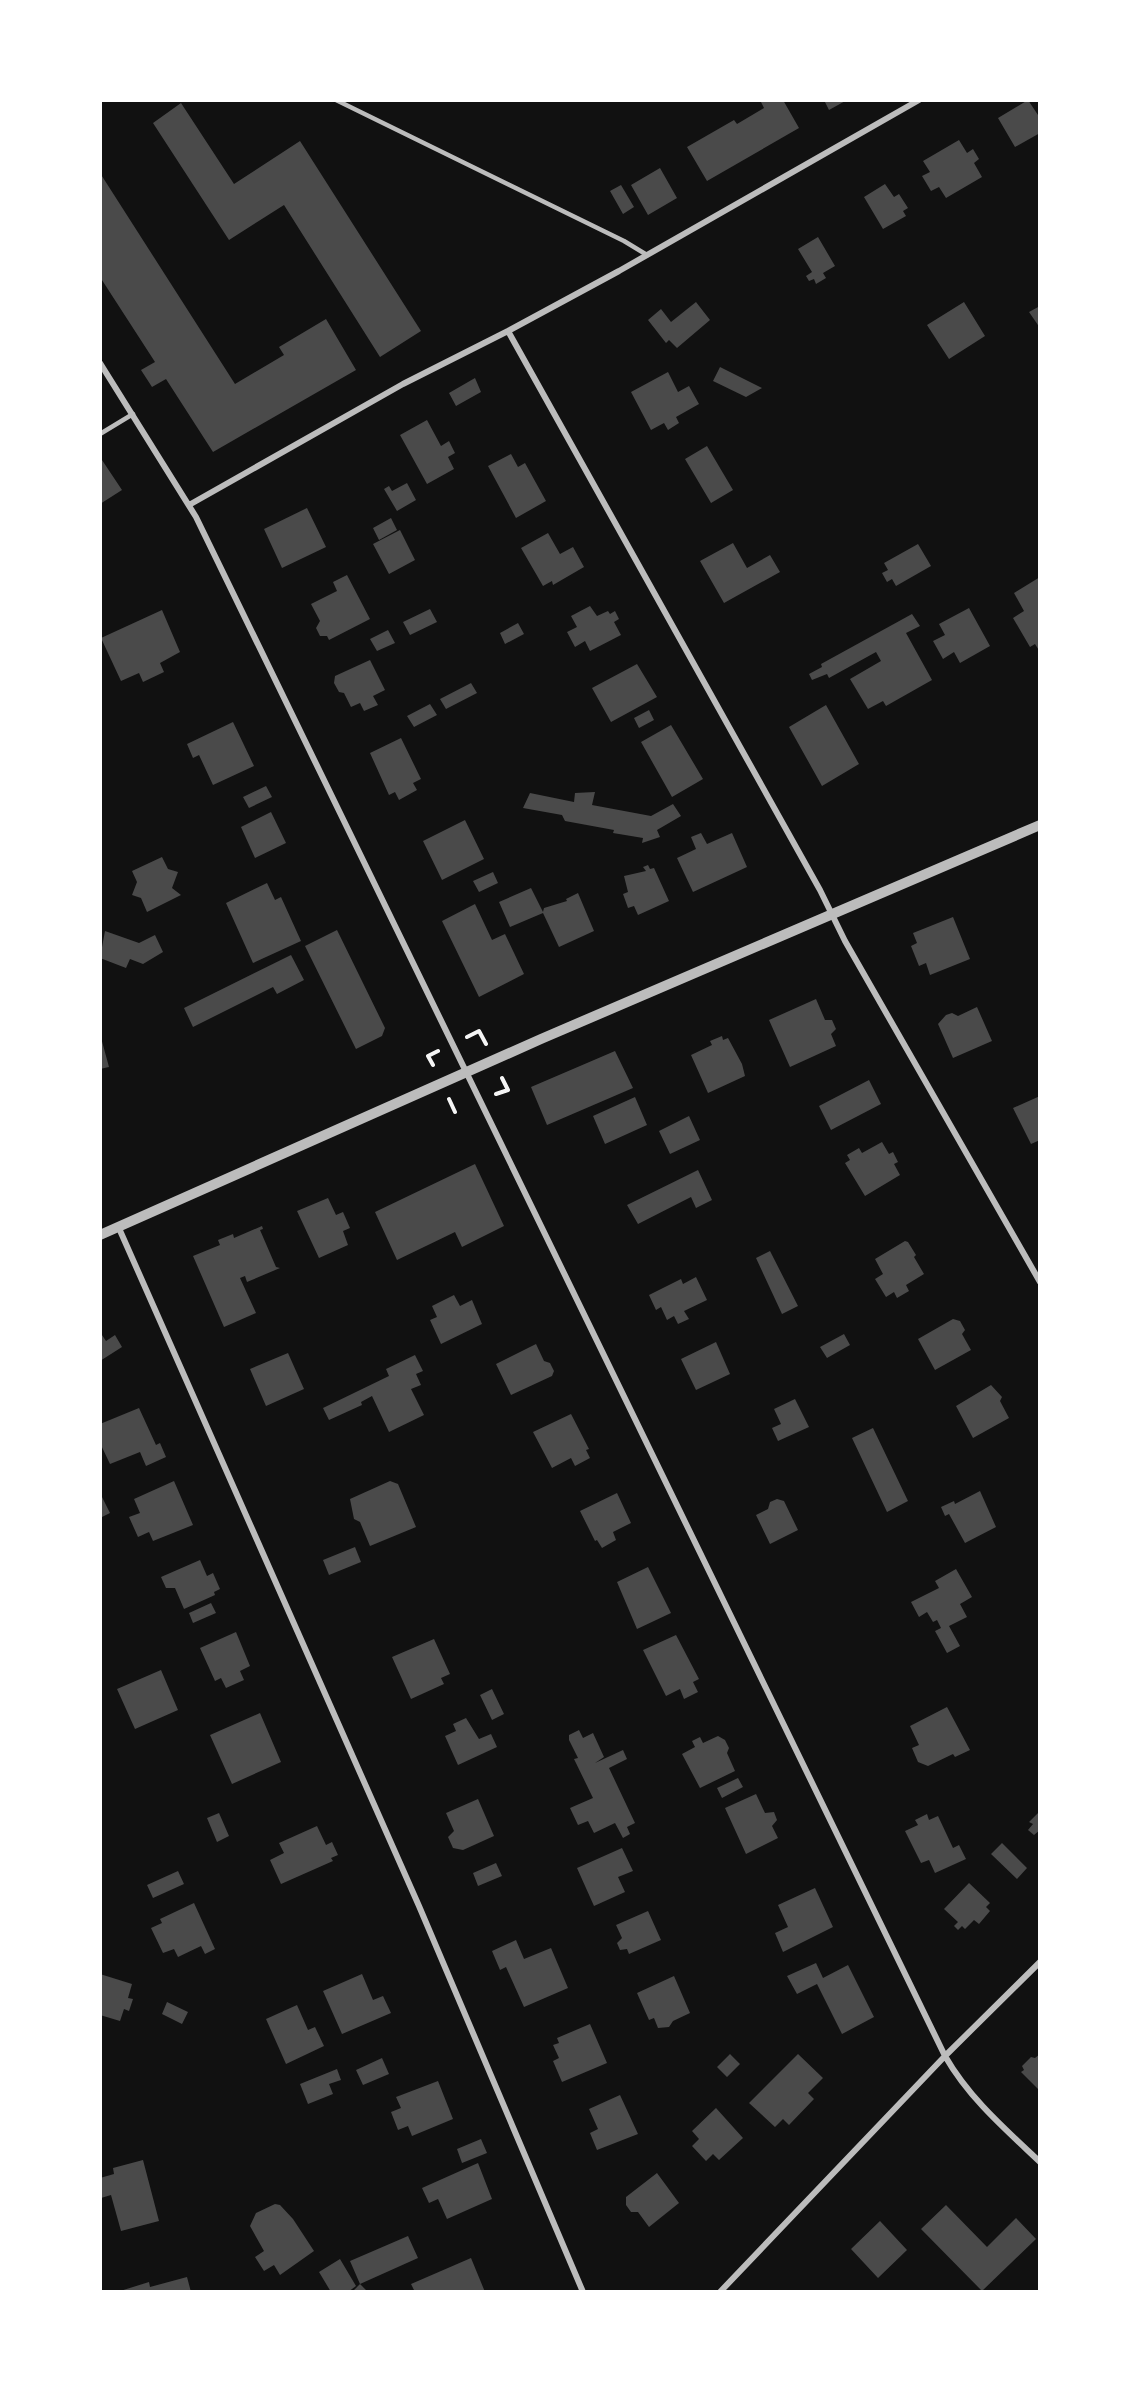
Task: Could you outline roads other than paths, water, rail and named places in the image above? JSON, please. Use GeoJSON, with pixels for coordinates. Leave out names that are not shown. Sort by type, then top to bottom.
{"type":"FeatureCollection","features":[{"type":"Feature","properties":{"kind":"street"},"geometry":{"type":"LineString","coordinates":[[189,505],[402,384],[508,331],[647,255],[919,100]]}},
{"type":"Feature","properties":{"kind":"street"},"geometry":{"type":"LineString","coordinates":[[508,331],[832,914],[1040,1282]]}},
{"type":"Feature","properties":{"kind":"street"},"geometry":{"type":"LineString","coordinates":[[100,363],[189,505],[945,2056],[958,2079],[972,2096],[1040,2162]]}},
{"type":"Feature","properties":{"kind":"street"},"geometry":{"type":"LineString","coordinates":[[100,1235],[465,1073],[1040,825]]}},
{"type":"Feature","properties":{"kind":"street"},"geometry":{"type":"LineString","coordinates":[[118,1226],[419,1906],[583,2292]]}},
{"type":"Feature","properties":{"kind":"street"},"geometry":{"type":"LineString","coordinates":[[720,2292],[945,2056],[1040,1962]]}},
{"type":"Feature","properties":{"kind":"lane"},"geometry":{"type":"LineString","coordinates":[[336,100],[624,241],[647,255]]}},
{"type":"Feature","properties":{"kind":"lane"},"geometry":{"type":"LineString","coordinates":[[100,434],[133,414]]}}]}
